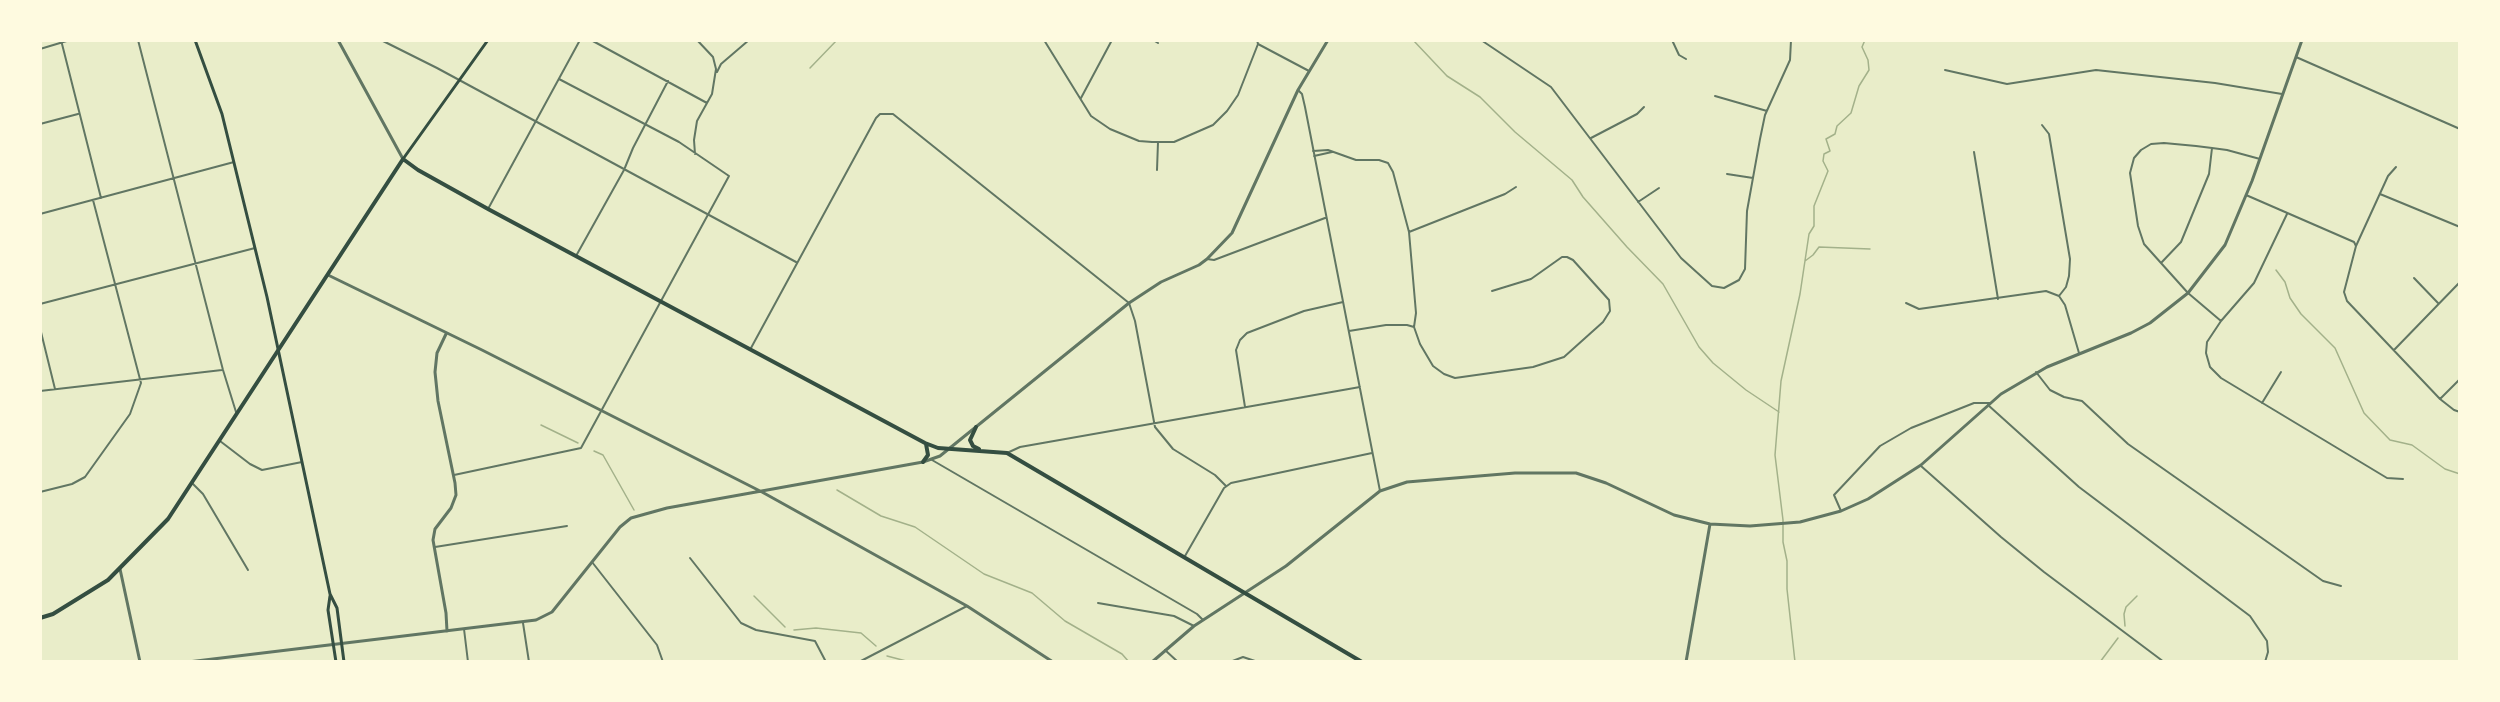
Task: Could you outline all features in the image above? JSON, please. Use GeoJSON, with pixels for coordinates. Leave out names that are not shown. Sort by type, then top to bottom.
{"type":"FeatureCollection","features":[{"type":"Feature","properties":{"kind":"main road"},"geometry":{"type":"LineString","coordinates":[[195,40],[215,93],[255,248],[279,349],[330,594],[337,608],[344,662]]}},
{"type":"Feature","properties":{"kind":"main road"},"geometry":{"type":"LineString","coordinates":[[40,618],[53,614],[93,591],[120,569],[168,519],[403,159],[488,40]]}},
{"type":"Feature","properties":{"kind":"main road"},"geometry":{"type":"LineString","coordinates":[[403,159],[488,209],[926,443],[948,450],[1007,453],[1362,662]]}},
{"type":"Feature","properties":{"kind":"main road"},"geometry":{"type":"LineString","coordinates":[[976,427],[970,437],[970,444],[983,451]]}},
{"type":"Feature","properties":{"kind":"main road"},"geometry":{"type":"LineString","coordinates":[[924,462],[928,455],[926,443]]}},
{"type":"Feature","properties":{"kind":"main road"},"geometry":{"type":"LineString","coordinates":[[330,594],[328,610],[336,662]]}},
{"type":"Feature","properties":{"kind":"street"},"geometry":{"type":"LineString","coordinates":[[40,49],[70,40]]}},
{"type":"Feature","properties":{"kind":"street"},"geometry":{"type":"LineString","coordinates":[[138,40],[223,370],[237,415]]}},
{"type":"Feature","properties":{"kind":"street"},"geometry":{"type":"LineString","coordinates":[[338,40],[403,159]]}},
{"type":"Feature","properties":{"kind":"street"},"geometry":{"type":"LineString","coordinates":[[381,40],[796,262]]}},
{"type":"Feature","properties":{"kind":"street"},"geometry":{"type":"LineString","coordinates":[[488,209],[580,40]]}},
{"type":"Feature","properties":{"kind":"street"},"geometry":{"type":"LineString","coordinates":[[591,40],[707,103]]}},
{"type":"Feature","properties":{"kind":"street"},"geometry":{"type":"LineString","coordinates":[[695,154],[694,140],[698,121],[712,94],[716,72],[713,57],[697,40]]}},
{"type":"Feature","properties":{"kind":"street"},"geometry":{"type":"LineString","coordinates":[[716,72],[749,40]]}},
{"type":"Feature","properties":{"kind":"street"},"geometry":{"type":"LineString","coordinates":[[1044,40],[1091,116],[1110,129],[1139,141],[1174,142],[1197,134],[1213,125],[1238,95],[1248,74],[1257,42],[1309,71]]}},
{"type":"Feature","properties":{"kind":"street"},"geometry":{"type":"LineString","coordinates":[[1081,98],[1112,40]]}},
{"type":"Feature","properties":{"kind":"street"},"geometry":{"type":"LineString","coordinates":[[1153,40],[1158,43]]}},
{"type":"Feature","properties":{"kind":"street"},"geometry":{"type":"LineString","coordinates":[[188,662],[536,620],[552,612],[620,527],[631,518],[657,510],[932,460],[948,450],[1129,303],[1161,282],[1207,260],[1232,233],[1298,90],[1328,40]]}},
{"type":"Feature","properties":{"kind":"street"},"geometry":{"type":"LineString","coordinates":[[1481,40],[1551,87],[1668,243],[1692,269],[1712,286],[1724,288],[1739,280],[1745,269],[1747,211],[1753,178],[1767,111],[1790,60],[1791,40]]}},
{"type":"Feature","properties":{"kind":"street"},"geometry":{"type":"LineString","coordinates":[[1672,40],[1679,55],[1686,59]]}},
{"type":"Feature","properties":{"kind":"street"},"geometry":{"type":"LineString","coordinates":[[1152,662],[1194,626],[1286,566],[1380,491],[1407,482],[1548,472],[1576,473],[1606,483],[1674,515],[1710,524],[1769,526],[1800,522],[1868,499],[1921,465],[1990,404],[2036,372],[2131,333],[2150,323],[2188,293],[2224,245],[2260,159],[2302,40]]}},
{"type":"Feature","properties":{"kind":"street"},"geometry":{"type":"LineString","coordinates":[[61,42],[101,198]]}},
{"type":"Feature","properties":{"kind":"street"},"geometry":{"type":"LineString","coordinates":[[2296,57],[2460,129]]}},
{"type":"Feature","properties":{"kind":"street"},"geometry":{"type":"LineString","coordinates":[[1945,70],[2007,84],[2096,70],[2216,83],[2282,94]]}},
{"type":"Feature","properties":{"kind":"street"},"geometry":{"type":"LineString","coordinates":[[454,475],[581,448],[710,215],[729,176],[647,123],[559,79]]}},
{"type":"Feature","properties":{"kind":"street"},"geometry":{"type":"LineString","coordinates":[[576,256],[624,170],[633,148],[669,81]]}},
{"type":"Feature","properties":{"kind":"street"},"geometry":{"type":"LineString","coordinates":[[1298,90],[1302,94],[1380,491]]}},
{"type":"Feature","properties":{"kind":"street"},"geometry":{"type":"LineString","coordinates":[[1715,96],[1767,111]]}},
{"type":"Feature","properties":{"kind":"street"},"geometry":{"type":"LineString","coordinates":[[1591,138],[1637,114],[1644,107]]}},
{"type":"Feature","properties":{"kind":"street"},"geometry":{"type":"LineString","coordinates":[[750,350],[876,118],[886,113],[893,114],[1129,303],[1135,321],[1154,423],[1173,450],[1215,475],[1226,486]]}},
{"type":"Feature","properties":{"kind":"street"},"geometry":{"type":"LineString","coordinates":[[40,124],[80,114]]}},
{"type":"Feature","properties":{"kind":"street"},"geometry":{"type":"LineString","coordinates":[[2042,125],[2049,134],[2070,259],[2066,287],[2059,296]]}},
{"type":"Feature","properties":{"kind":"street"},"geometry":{"type":"LineString","coordinates":[[1157,170],[1158,142]]}},
{"type":"Feature","properties":{"kind":"street"},"geometry":{"type":"LineString","coordinates":[[2221,321],[2188,293],[2144,244],[2140,234],[2130,173],[2132,163],[2141,150],[2157,143],[2212,148],[2260,159]]}},
{"type":"Feature","properties":{"kind":"street"},"geometry":{"type":"LineString","coordinates":[[2161,263],[2181,242],[2209,174],[2212,148]]}},
{"type":"Feature","properties":{"kind":"street"},"geometry":{"type":"LineString","coordinates":[[1313,151],[1322,150],[1356,160],[1379,160],[1388,163],[1393,172],[1409,232],[1416,313],[1414,327],[1420,344],[1433,366],[1444,374],[1455,378],[1474,376],[1533,367],[1564,357],[1603,322],[1610,311],[1609,300],[1600,289],[1573,260],[1562,256],[1532,279],[1492,291]]}},
{"type":"Feature","properties":{"kind":"street"},"geometry":{"type":"LineString","coordinates":[[1314,156],[1332,152]]}},
{"type":"Feature","properties":{"kind":"street"},"geometry":{"type":"LineString","coordinates":[[1974,152],[1998,299]]}},
{"type":"Feature","properties":{"kind":"street"},"geometry":{"type":"LineString","coordinates":[[40,214],[234,162]]}},
{"type":"Feature","properties":{"kind":"street"},"geometry":{"type":"LineString","coordinates":[[2396,167],[2388,176],[2356,246],[2345,280],[2344,292],[2347,301],[2440,399],[2460,412]]}},
{"type":"Feature","properties":{"kind":"street"},"geometry":{"type":"LineString","coordinates":[[1727,174],[1753,178]]}},
{"type":"Feature","properties":{"kind":"street"},"geometry":{"type":"LineString","coordinates":[[1409,232],[1505,194],[1516,187]]}},
{"type":"Feature","properties":{"kind":"street"},"geometry":{"type":"LineString","coordinates":[[1638,202],[1659,188]]}},
{"type":"Feature","properties":{"kind":"street"},"geometry":{"type":"LineString","coordinates":[[2380,194],[2460,227]]}},
{"type":"Feature","properties":{"kind":"street"},"geometry":{"type":"LineString","coordinates":[[2246,195],[2354,242],[2356,246]]}},
{"type":"Feature","properties":{"kind":"street"},"geometry":{"type":"LineString","coordinates":[[40,492],[72,484],[85,477],[130,414],[140,380],[93,200]]}},
{"type":"Feature","properties":{"kind":"street"},"geometry":{"type":"LineString","coordinates":[[2287,214],[2254,283],[2221,321],[2207,342],[2206,353],[2210,367],[2221,378],[2387,478],[2403,479]]}},
{"type":"Feature","properties":{"kind":"street"},"geometry":{"type":"LineString","coordinates":[[1207,260],[1214,260],[1326,217]]}},
{"type":"Feature","properties":{"kind":"street"},"geometry":{"type":"LineString","coordinates":[[40,304],[255,248]]}},
{"type":"Feature","properties":{"kind":"street"},"geometry":{"type":"LineString","coordinates":[[328,275],[762,492],[967,606],[1053,662]]}},
{"type":"Feature","properties":{"kind":"street"},"geometry":{"type":"LineString","coordinates":[[2414,278],[2438,303]]}},
{"type":"Feature","properties":{"kind":"street"},"geometry":{"type":"LineString","coordinates":[[2394,350],[2460,282]]}},
{"type":"Feature","properties":{"kind":"street"},"geometry":{"type":"LineString","coordinates":[[1906,303],[1919,309],[2046,291],[2059,296],[2065,305],[2079,353]]}},
{"type":"Feature","properties":{"kind":"street"},"geometry":{"type":"LineString","coordinates":[[1245,407],[1236,350],[1240,340],[1247,333],[1304,310],[1343,302]]}},
{"type":"Feature","properties":{"kind":"street"},"geometry":{"type":"LineString","coordinates":[[1349,331],[1386,325],[1414,327]]}},
{"type":"Feature","properties":{"kind":"street"},"geometry":{"type":"LineString","coordinates":[[40,328],[56,389]]}},
{"type":"Feature","properties":{"kind":"street"},"geometry":{"type":"LineString","coordinates":[[446,334],[437,353],[435,372],[438,401],[456,495],[452,508],[435,529],[435,547],[447,613],[447,631]]}},
{"type":"Feature","properties":{"kind":"street"},"geometry":{"type":"LineString","coordinates":[[40,391],[223,370]]}},
{"type":"Feature","properties":{"kind":"street"},"geometry":{"type":"LineString","coordinates":[[2036,372],[2050,390],[2064,397],[2082,401],[2128,444],[2313,575],[2323,581],[2342,586]]}},
{"type":"Feature","properties":{"kind":"street"},"geometry":{"type":"LineString","coordinates":[[2262,403],[2281,372]]}},
{"type":"Feature","properties":{"kind":"street"},"geometry":{"type":"LineString","coordinates":[[2440,399],[2460,379]]}},
{"type":"Feature","properties":{"kind":"street"},"geometry":{"type":"LineString","coordinates":[[1007,453],[1020,447],[1360,387]]}},
{"type":"Feature","properties":{"kind":"street"},"geometry":{"type":"LineString","coordinates":[[1840,510],[1834,495],[1880,446],[1911,428],[1974,403],[1990,404],[2079,487],[2250,616],[2267,641],[2268,652],[2265,662]]}},
{"type":"Feature","properties":{"kind":"street"},"geometry":{"type":"LineString","coordinates":[[220,441],[250,464],[262,470],[302,462]]}},
{"type":"Feature","properties":{"kind":"street"},"geometry":{"type":"LineString","coordinates":[[1185,557],[1226,486],[1231,483],[1372,453]]}},
{"type":"Feature","properties":{"kind":"street"},"geometry":{"type":"LineString","coordinates":[[932,460],[1197,614],[1203,620]]}},
{"type":"Feature","properties":{"kind":"street"},"geometry":{"type":"LineString","coordinates":[[1921,465],[2001,537],[2044,572],[2164,662]]}},
{"type":"Feature","properties":{"kind":"street"},"geometry":{"type":"LineString","coordinates":[[192,483],[202,494],[248,570]]}},
{"type":"Feature","properties":{"kind":"street"},"geometry":{"type":"LineString","coordinates":[[1686,662],[1710,524]]}},
{"type":"Feature","properties":{"kind":"street"},"geometry":{"type":"LineString","coordinates":[[435,547],[567,526]]}},
{"type":"Feature","properties":{"kind":"street"},"geometry":{"type":"LineString","coordinates":[[690,558],[741,623],[756,630],[815,640],[826,662]]}},
{"type":"Feature","properties":{"kind":"street"},"geometry":{"type":"LineString","coordinates":[[592,562],[657,645],[663,662]]}},
{"type":"Feature","properties":{"kind":"street"},"geometry":{"type":"LineString","coordinates":[[120,569],[140,662]]}},
{"type":"Feature","properties":{"kind":"street"},"geometry":{"type":"LineString","coordinates":[[1098,603],[1174,616],[1194,626]]}},
{"type":"Feature","properties":{"kind":"street"},"geometry":{"type":"LineString","coordinates":[[859,662],[967,606]]}},
{"type":"Feature","properties":{"kind":"street"},"geometry":{"type":"LineString","coordinates":[[523,622],[529,662]]}},
{"type":"Feature","properties":{"kind":"street"},"geometry":{"type":"LineString","coordinates":[[464,629],[468,662]]}},
{"type":"Feature","properties":{"kind":"street"},"geometry":{"type":"LineString","coordinates":[[1165,650],[1178,662]]}},
{"type":"Feature","properties":{"kind":"street"},"geometry":{"type":"LineString","coordinates":[[1230,662],[1243,657],[1258,662]]}},
{"type":"Feature","properties":{"kind":"waterway"},"geometry":{"type":"LineString","coordinates":[[810,68],[837,40]]}},
{"type":"Feature","properties":{"kind":"waterway"},"geometry":{"type":"LineString","coordinates":[[1413,40],[1447,76],[1480,97],[1515,132],[1572,180],[1583,197],[1663,284],[1699,347],[1713,363],[1746,390],[1779,412]]}},
{"type":"Feature","properties":{"kind":"waterway"},"geometry":{"type":"LineString","coordinates":[[1795,662],[1775,455],[1781,381],[1800,294],[1809,234],[1814,226],[1814,206],[1828,171],[1823,161],[1824,154],[1830,151],[1826,139],[1835,134],[1837,126],[1851,113],[1859,86],[1869,70],[1868,60],[1862,47],[1865,40]]}},
{"type":"Feature","properties":{"kind":"waterway"},"geometry":{"type":"LineString","coordinates":[[1805,261],[1819,247],[1870,249]]}},
{"type":"Feature","properties":{"kind":"waterway"},"geometry":{"type":"LineString","coordinates":[[2276,270],[2285,282],[2290,298],[2301,314],[2335,348],[2364,413],[2390,440],[2412,445],[2445,469],[2460,474]]}},
{"type":"Feature","properties":{"kind":"waterway"},"geometry":{"type":"LineString","coordinates":[[541,425],[578,443]]}},
{"type":"Feature","properties":{"kind":"waterway"},"geometry":{"type":"LineString","coordinates":[[594,451],[603,455],[634,510]]}},
{"type":"Feature","properties":{"kind":"waterway"},"geometry":{"type":"LineString","coordinates":[[837,490],[881,516],[915,527],[984,574],[1032,593],[1065,621],[1122,654],[1129,662]]}},
{"type":"Feature","properties":{"kind":"waterway"},"geometry":{"type":"LineString","coordinates":[[754,596],[785,627]]}},
{"type":"Feature","properties":{"kind":"waterway"},"geometry":{"type":"LineString","coordinates":[[2125,626],[2126,607],[2137,596]]}},
{"type":"Feature","properties":{"kind":"waterway"},"geometry":{"type":"LineString","coordinates":[[794,630],[816,628],[861,633],[876,646]]}},
{"type":"Feature","properties":{"kind":"waterway"},"geometry":{"type":"LineString","coordinates":[[2100,662],[2118,638]]}},
{"type":"Feature","properties":{"kind":"waterway"},"geometry":{"type":"LineString","coordinates":[[887,656],[910,662]]}}]}
